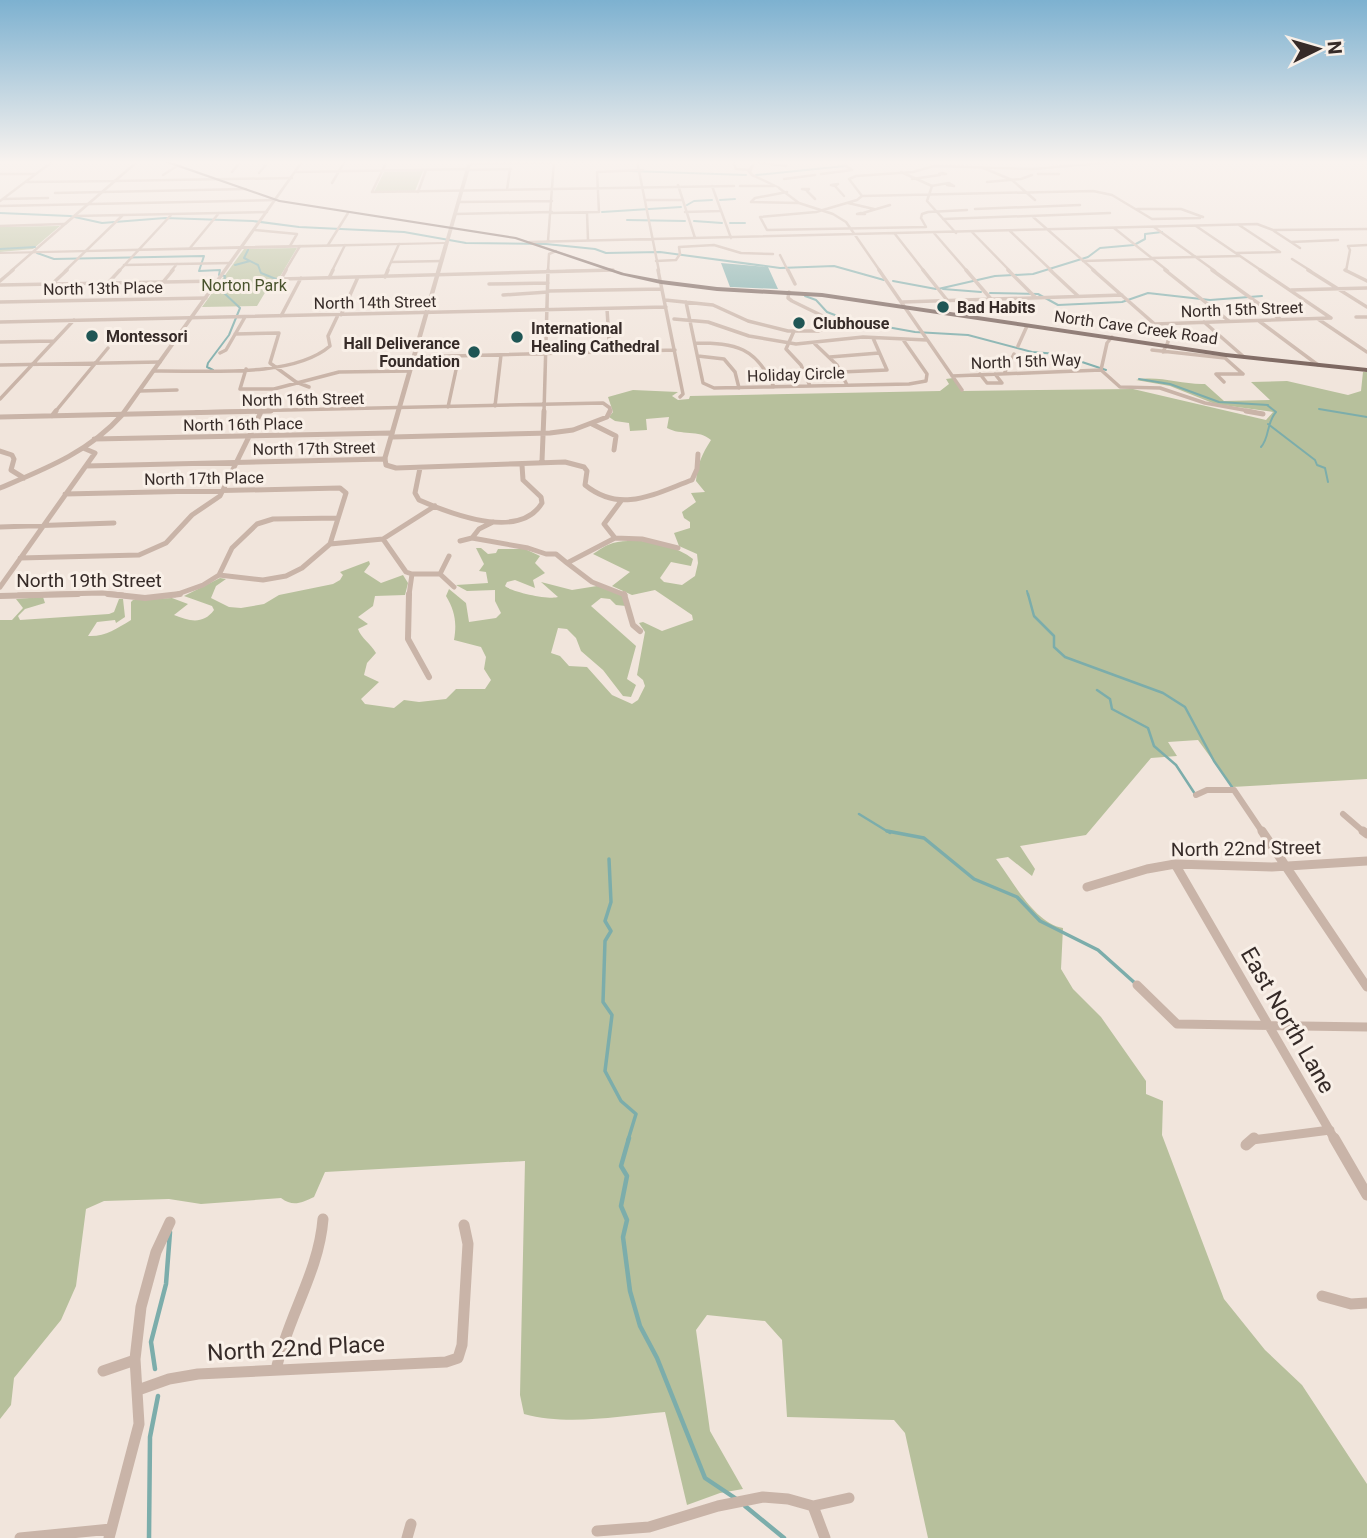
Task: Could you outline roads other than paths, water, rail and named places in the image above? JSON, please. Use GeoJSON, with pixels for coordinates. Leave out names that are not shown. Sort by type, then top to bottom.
{"type":"FeatureCollection","features":[{"type":"Feature","properties":{"kind":"main road","name":"North Cave Creek Road"},"geometry":{"type":"LineString","coordinates":[[479,233],[531,242],[662,285],[717,289],[791,289],[1112,337],[1165,349],[1367,370]]}},
{"type":"Feature","properties":{"kind":"street"},"geometry":{"type":"LineString","coordinates":[[0,283],[55,233]]}},
{"type":"Feature","properties":{"kind":"street"},"geometry":{"type":"LineString","coordinates":[[52,284],[105,233]]}},
{"type":"Feature","properties":{"kind":"street"},"geometry":{"type":"LineString","coordinates":[[107,283],[154,233]]}},
{"type":"Feature","properties":{"kind":"street"},"geometry":{"type":"LineString","coordinates":[[190,248],[203,233]]}},
{"type":"Feature","properties":{"kind":"street"},"geometry":{"type":"LineString","coordinates":[[0,488],[83,448],[122,415],[253,233]]}},
{"type":"Feature","properties":{"kind":"street"},"geometry":{"type":"LineString","coordinates":[[284,233],[297,234],[290,246]]}},
{"type":"Feature","properties":{"kind":"street"},"geometry":{"type":"LineString","coordinates":[[328,245],[336,233]]}},
{"type":"Feature","properties":{"kind":"street"},"geometry":{"type":"LineString","coordinates":[[385,459],[451,233]]}},
{"type":"Feature","properties":{"kind":"street"},"geometry":{"type":"LineString","coordinates":[[548,241],[549,233]]}},
{"type":"Feature","properties":{"kind":"street"},"geometry":{"type":"LineString","coordinates":[[588,233],[589,240]]}},
{"type":"Feature","properties":{"kind":"street"},"geometry":{"type":"LineString","coordinates":[[652,233],[683,394],[680,397]]}},
{"type":"Feature","properties":{"kind":"street"},"geometry":{"type":"LineString","coordinates":[[693,233],[695,238]]}},
{"type":"Feature","properties":{"kind":"street"},"geometry":{"type":"LineString","coordinates":[[729,233],[731,237]]}},
{"type":"Feature","properties":{"kind":"street"},"geometry":{"type":"LineString","coordinates":[[934,233],[991,299]]}},
{"type":"Feature","properties":{"kind":"street"},"geometry":{"type":"LineString","coordinates":[[531,242],[731,237],[770,239],[960,233]]}},
{"type":"Feature","properties":{"kind":"street"},"geometry":{"type":"LineString","coordinates":[[973,233],[1035,298]]}},
{"type":"Feature","properties":{"kind":"street"},"geometry":{"type":"LineString","coordinates":[[1012,233],[1078,296]]}},
{"type":"Feature","properties":{"kind":"street"},"geometry":{"type":"LineString","coordinates":[[1052,233],[1169,337],[1165,349]]}},
{"type":"Feature","properties":{"kind":"street"},"geometry":{"type":"LineString","coordinates":[[1119,233],[1229,321]]}},
{"type":"Feature","properties":{"kind":"street"},"geometry":{"type":"LineString","coordinates":[[1162,233],[1281,320]]}},
{"type":"Feature","properties":{"kind":"street"},"geometry":{"type":"LineString","coordinates":[[1205,233],[1291,290],[1367,288]]}},
{"type":"Feature","properties":{"kind":"street"},"geometry":{"type":"LineString","coordinates":[[1083,261],[1280,251],[1251,233]]}},
{"type":"Feature","properties":{"kind":"street"},"geometry":{"type":"LineString","coordinates":[[1277,233],[1300,248]]}},
{"type":"Feature","properties":{"kind":"street"},"geometry":{"type":"LineString","coordinates":[[1326,233],[1348,246],[1367,245]]}},
{"type":"Feature","properties":{"kind":"street"},"geometry":{"type":"LineString","coordinates":[[895,234],[947,300]]}},
{"type":"Feature","properties":{"kind":"street"},"geometry":{"type":"LineString","coordinates":[[855,235],[962,390]]}},
{"type":"Feature","properties":{"kind":"street"},"geometry":{"type":"LineString","coordinates":[[1291,242],[1338,240]]}},
{"type":"Feature","properties":{"kind":"street"},"geometry":{"type":"LineString","coordinates":[[0,253],[448,241]]}},
{"type":"Feature","properties":{"kind":"street"},"geometry":{"type":"LineString","coordinates":[[385,277],[399,244]]}},
{"type":"Feature","properties":{"kind":"street"},"geometry":{"type":"LineString","coordinates":[[329,278],[345,245]]}},
{"type":"Feature","properties":{"kind":"street"},"geometry":{"type":"LineString","coordinates":[[656,261],[676,260],[680,254],[680,246],[720,245],[741,253],[780,255],[791,289],[788,298],[834,321],[834,325]]}},
{"type":"Feature","properties":{"kind":"street"},"geometry":{"type":"LineString","coordinates":[[300,246],[281,279],[613,270]]}},
{"type":"Feature","properties":{"kind":"street"},"geometry":{"type":"LineString","coordinates":[[1348,246],[1350,250],[1345,271],[1367,281]]}},
{"type":"Feature","properties":{"kind":"street"},"geometry":{"type":"LineString","coordinates":[[539,462],[550,253],[556,251]]}},
{"type":"Feature","properties":{"kind":"street"},"geometry":{"type":"LineString","coordinates":[[1292,259],[1367,307]]}},
{"type":"Feature","properties":{"kind":"street"},"geometry":{"type":"LineString","coordinates":[[391,262],[442,261]]}},
{"type":"Feature","properties":{"kind":"street"},"geometry":{"type":"LineString","coordinates":[[124,265],[231,263]]}},
{"type":"Feature","properties":{"kind":"street"},"geometry":{"type":"LineString","coordinates":[[163,282],[177,264]]}},
{"type":"Feature","properties":{"kind":"street"},"geometry":{"type":"LineString","coordinates":[[153,371],[274,367],[322,355],[330,346],[328,336],[358,277]]}},
{"type":"Feature","properties":{"kind":"street"},"geometry":{"type":"LineString","coordinates":[[281,316],[302,278]]}},
{"type":"Feature","properties":{"kind":"street"},"geometry":{"type":"LineString","coordinates":[[0,283],[218,281]]}},
{"type":"Feature","properties":{"kind":"street"},"geometry":{"type":"LineString","coordinates":[[489,284],[548,283]]}},
{"type":"Feature","properties":{"kind":"street"},"geometry":{"type":"LineString","coordinates":[[503,295],[662,285]]}},
{"type":"Feature","properties":{"kind":"street","name":"North 15th Street"},"geometry":{"type":"LineString","coordinates":[[1155,324],[1331,318],[1291,290]]}},
{"type":"Feature","properties":{"kind":"street"},"geometry":{"type":"LineString","coordinates":[[904,305],[947,300],[1122,295]]}},
{"type":"Feature","properties":{"kind":"street","name":"North 13th Place"},"geometry":{"type":"LineString","coordinates":[[0,302],[206,298]]}},
{"type":"Feature","properties":{"kind":"street"},"geometry":{"type":"LineString","coordinates":[[665,300],[724,309],[744,319],[794,331],[825,330],[834,325]]}},
{"type":"Feature","properties":{"kind":"street","name":"Holiday Circle"},"geometry":{"type":"LineString","coordinates":[[687,302],[705,385],[723,390],[909,384],[926,381],[929,376],[904,341]]}},
{"type":"Feature","properties":{"kind":"street","name":"North 14th Street"},"geometry":{"type":"LineString","coordinates":[[0,322],[666,307]]}},
{"type":"Feature","properties":{"kind":"street"},"geometry":{"type":"LineString","coordinates":[[607,309],[609,340]]}},
{"type":"Feature","properties":{"kind":"street"},"geometry":{"type":"LineString","coordinates":[[385,323],[388,314]]}},
{"type":"Feature","properties":{"kind":"street"},"geometry":{"type":"LineString","coordinates":[[220,353],[226,350],[246,317]]}},
{"type":"Feature","properties":{"kind":"street"},"geometry":{"type":"LineString","coordinates":[[1356,317],[1367,317]]}},
{"type":"Feature","properties":{"kind":"street"},"geometry":{"type":"LineString","coordinates":[[674,319],[708,322],[749,336],[788,343],[815,344],[859,337],[927,340]]}},
{"type":"Feature","properties":{"kind":"street"},"geometry":{"type":"LineString","coordinates":[[744,319],[795,328],[834,325]]}},
{"type":"Feature","properties":{"kind":"street"},"geometry":{"type":"LineString","coordinates":[[1317,319],[1367,352]]}},
{"type":"Feature","properties":{"kind":"street"},"geometry":{"type":"LineString","coordinates":[[0,399],[74,320]]}},
{"type":"Feature","properties":{"kind":"street"},"geometry":{"type":"LineString","coordinates":[[1258,320],[1318,365]]}},
{"type":"Feature","properties":{"kind":"street"},"geometry":{"type":"LineString","coordinates":[[1204,322],[1244,357]]}},
{"type":"Feature","properties":{"kind":"street"},"geometry":{"type":"LineString","coordinates":[[1018,346],[1027,326]]}},
{"type":"Feature","properties":{"kind":"street"},"geometry":{"type":"LineString","coordinates":[[794,331],[786,349],[801,365],[810,386]]}},
{"type":"Feature","properties":{"kind":"street"},"geometry":{"type":"LineString","coordinates":[[235,334],[279,333],[270,359],[274,367],[309,387]]}},
{"type":"Feature","properties":{"kind":"street"},"geometry":{"type":"LineString","coordinates":[[1112,337],[1107,343],[1101,370],[1120,387],[1160,388],[1205,402],[1264,414]]}},
{"type":"Feature","properties":{"kind":"street"},"geometry":{"type":"LineString","coordinates":[[841,372],[887,370],[873,338]]}},
{"type":"Feature","properties":{"kind":"street"},"geometry":{"type":"LineString","coordinates":[[0,342],[54,341]]}},
{"type":"Feature","properties":{"kind":"street"},"geometry":{"type":"LineString","coordinates":[[695,343],[722,343],[751,352],[766,367],[774,387]]}},
{"type":"Feature","properties":{"kind":"street"},"geometry":{"type":"LineString","coordinates":[[815,344],[830,357],[847,385]]}},
{"type":"Feature","properties":{"kind":"street"},"geometry":{"type":"LineString","coordinates":[[52,416],[108,348]]}},
{"type":"Feature","properties":{"kind":"street"},"geometry":{"type":"LineString","coordinates":[[1152,350],[1165,349],[1225,358],[1243,374],[1216,374],[1224,382]]}},
{"type":"Feature","properties":{"kind":"street"},"geometry":{"type":"LineString","coordinates":[[414,357],[675,350]]}},
{"type":"Feature","properties":{"kind":"street"},"geometry":{"type":"LineString","coordinates":[[830,357],[879,353]]}},
{"type":"Feature","properties":{"kind":"street"},"geometry":{"type":"LineString","coordinates":[[1004,373],[1014,354]]}},
{"type":"Feature","properties":{"kind":"street"},"geometry":{"type":"LineString","coordinates":[[495,406],[501,355]]}},
{"type":"Feature","properties":{"kind":"street"},"geometry":{"type":"LineString","coordinates":[[448,407],[459,356]]}},
{"type":"Feature","properties":{"kind":"street"},"geometry":{"type":"LineString","coordinates":[[698,356],[724,359],[735,372],[739,388]]}},
{"type":"Feature","properties":{"kind":"street"},"geometry":{"type":"LineString","coordinates":[[0,365],[160,362]]}},
{"type":"Feature","properties":{"kind":"street"},"geometry":{"type":"LineString","coordinates":[[246,369],[240,389],[270,389],[339,372],[410,371]]}},
{"type":"Feature","properties":{"kind":"street","name":"North 15th Way"},"geometry":{"type":"LineString","coordinates":[[952,376],[1101,370]]}},
{"type":"Feature","properties":{"kind":"street"},"geometry":{"type":"LineString","coordinates":[[980,374],[987,383],[1002,383],[995,374]]}},
{"type":"Feature","properties":{"kind":"street"},"geometry":{"type":"LineString","coordinates":[[0,390],[9,390]]}},
{"type":"Feature","properties":{"kind":"street"},"geometry":{"type":"LineString","coordinates":[[139,391],[177,390]]}},
{"type":"Feature","properties":{"kind":"street","name":"North 16th Street"},"geometry":{"type":"LineString","coordinates":[[0,417],[606,403],[610,414],[592,424]]}},
{"type":"Feature","properties":{"kind":"street"},"geometry":{"type":"LineString","coordinates":[[20,558],[145,554],[167,542],[186,520],[216,500],[261,412]]}},
{"type":"Feature","properties":{"kind":"street"},"geometry":{"type":"LineString","coordinates":[[592,424],[616,436],[614,450]]}},
{"type":"Feature","properties":{"kind":"street","name":"North 16th Place"},"geometry":{"type":"LineString","coordinates":[[94,439],[542,433],[573,430],[592,424]]}},
{"type":"Feature","properties":{"kind":"street"},"geometry":{"type":"LineString","coordinates":[[0,587],[95,451],[83,448]]}},
{"type":"Feature","properties":{"kind":"street"},"geometry":{"type":"LineString","coordinates":[[0,451],[12,455],[14,459],[11,470],[24,478]]}},
{"type":"Feature","properties":{"kind":"street"},"geometry":{"type":"LineString","coordinates":[[615,538],[604,524],[621,501],[652,497],[692,480],[697,469],[698,454]]}},
{"type":"Feature","properties":{"kind":"street","name":"North 17th Street"},"geometry":{"type":"LineString","coordinates":[[86,466],[385,459],[386,465],[390,467],[420,468],[522,465],[539,462],[584,467],[587,471],[584,485],[591,492],[621,501]]}},
{"type":"Feature","properties":{"kind":"street"},"geometry":{"type":"LineString","coordinates":[[420,468],[415,495],[419,500],[494,522],[515,522],[537,510],[542,503],[541,497],[523,480],[522,465]]}},
{"type":"Feature","properties":{"kind":"street","name":"North 17th Place"},"geometry":{"type":"LineString","coordinates":[[65,494],[343,489],[346,493],[338,517]]}},
{"type":"Feature","properties":{"kind":"street"},"geometry":{"type":"LineString","coordinates":[[330,544],[383,539],[435,506]]}},
{"type":"Feature","properties":{"kind":"street"},"geometry":{"type":"LineString","coordinates":[[338,517],[330,544],[302,568],[286,576],[254,580],[219,575],[232,548],[257,524],[273,519],[338,517]]}},
{"type":"Feature","properties":{"kind":"street"},"geometry":{"type":"LineString","coordinates":[[472,538],[479,529],[494,522]]}},
{"type":"Feature","properties":{"kind":"street"},"geometry":{"type":"LineString","coordinates":[[0,527],[114,523]]}},
{"type":"Feature","properties":{"kind":"street"},"geometry":{"type":"LineString","coordinates":[[460,541],[472,538],[525,547],[543,555],[556,554],[592,582],[625,594],[633,625],[640,631]]}},
{"type":"Feature","properties":{"kind":"street"},"geometry":{"type":"LineString","coordinates":[[567,563],[615,538],[642,539],[678,548]]}},
{"type":"Feature","properties":{"kind":"street"},"geometry":{"type":"LineString","coordinates":[[383,539],[406,572],[440,574],[454,587]]}},
{"type":"Feature","properties":{"kind":"street"},"geometry":{"type":"LineString","coordinates":[[440,574],[449,556]]}},
{"type":"Feature","properties":{"kind":"street"},"geometry":{"type":"LineString","coordinates":[[412,574],[407,612],[408,639],[429,677]]}},
{"type":"Feature","properties":{"kind":"street","name":"North 19th Street"},"geometry":{"type":"LineString","coordinates":[[0,596],[102,593],[156,598],[192,590],[219,575]]}},
{"type":"Feature","properties":{"kind":"street"},"geometry":{"type":"LineString","coordinates":[[1196,795],[1207,790],[1234,790],[1367,987]]}},
{"type":"Feature","properties":{"kind":"street"},"geometry":{"type":"LineString","coordinates":[[1343,814],[1367,834]]}},
{"type":"Feature","properties":{"kind":"street","name":"North 22nd Street"},"geometry":{"type":"LineString","coordinates":[[1087,887],[1147,869],[1175,864],[1285,866],[1367,860]]}},
{"type":"Feature","properties":{"kind":"street","name":"East North Lane"},"geometry":{"type":"LineString","coordinates":[[1175,864],[1367,1195]]}},
{"type":"Feature","properties":{"kind":"street"},"geometry":{"type":"LineString","coordinates":[[1138,985],[1177,1024],[1367,1027]]}},
{"type":"Feature","properties":{"kind":"street"},"geometry":{"type":"LineString","coordinates":[[1246,1145],[1255,1138],[1330,1130]]}},
{"type":"Feature","properties":{"kind":"street"},"geometry":{"type":"LineString","coordinates":[[276,1370],[282,1344],[322,1240],[323,1219]]}},
{"type":"Feature","properties":{"kind":"street"},"geometry":{"type":"LineString","coordinates":[[20,1538],[110,1534],[139,1424],[141,1408],[135,1360],[140,1316],[157,1243],[170,1222]]}},
{"type":"Feature","properties":{"kind":"street","name":"North 22nd Place"},"geometry":{"type":"LineString","coordinates":[[138,1390],[181,1376],[446,1362],[458,1358],[462,1345],[468,1244],[464,1225]]}},
{"type":"Feature","properties":{"kind":"street"},"geometry":{"type":"LineString","coordinates":[[1322,1296],[1351,1304],[1367,1303]]}},
{"type":"Feature","properties":{"kind":"street"},"geometry":{"type":"LineString","coordinates":[[103,1371],[135,1360]]}},
{"type":"Feature","properties":{"kind":"street"},"geometry":{"type":"LineString","coordinates":[[597,1531],[625,1531],[737,1499],[760,1496],[797,1500],[813,1506],[849,1498]]}},
{"type":"Feature","properties":{"kind":"street"},"geometry":{"type":"LineString","coordinates":[[813,1506],[825,1538]]}},
{"type":"Feature","properties":{"kind":"street"},"geometry":{"type":"LineString","coordinates":[[407,1538],[411,1524]]}},
{"type":"Feature","properties":{"kind":"water"},"geometry":{"type":"Polygon","coordinates":[[[721,263],[768,267],[778,289],[730,287],[721,263]]]}},
{"type":"Feature","properties":{"kind":"waterway"},"geometry":{"type":"LineString","coordinates":[[408,233],[466,243],[546,244],[595,249],[606,253],[660,252],[780,268],[834,266],[884,280]]}},
{"type":"Feature","properties":{"kind":"waterway"},"geometry":{"type":"LineString","coordinates":[[938,289],[995,276],[1033,274],[1088,257],[1100,248],[1134,245],[1145,239],[1145,234],[1155,233]]}},
{"type":"Feature","properties":{"kind":"waterway"},"geometry":{"type":"LineString","coordinates":[[0,249],[35,247]]}},
{"type":"Feature","properties":{"kind":"waterway"},"geometry":{"type":"LineString","coordinates":[[248,250],[244,258],[250,261]]}},
{"type":"Feature","properties":{"kind":"waterway"},"geometry":{"type":"LineString","coordinates":[[37,253],[54,259],[204,256],[199,271],[220,270],[219,275],[225,276],[223,292],[240,308],[229,335],[208,363],[207,367],[213,370]]}},
{"type":"Feature","properties":{"kind":"waterway"},"geometry":{"type":"LineString","coordinates":[[235,265],[250,261]]}},
{"type":"Feature","properties":{"kind":"waterway"},"geometry":{"type":"LineString","coordinates":[[250,261],[258,265],[261,273],[276,279]]}},
{"type":"Feature","properties":{"kind":"waterway"},"geometry":{"type":"LineString","coordinates":[[893,281],[936,289]]}},
{"type":"Feature","properties":{"kind":"waterway"},"geometry":{"type":"LineString","coordinates":[[943,289],[981,292]]}},
{"type":"Feature","properties":{"kind":"waterway"},"geometry":{"type":"LineString","coordinates":[[990,293],[1038,294],[1058,305],[1122,302],[1148,293],[1210,300],[1262,296]]}},
{"type":"Feature","properties":{"kind":"waterway"},"geometry":{"type":"LineString","coordinates":[[805,296],[816,300],[827,312],[848,320],[915,332],[968,335],[1032,352],[1058,354],[1106,370]]}},
{"type":"Feature","properties":{"kind":"waterway"},"geometry":{"type":"LineString","coordinates":[[1139,379],[1170,384],[1219,402],[1268,405]]}},
{"type":"Feature","properties":{"kind":"waterway"},"geometry":{"type":"LineString","coordinates":[[1267,405],[1276,412],[1270,425]]}},
{"type":"Feature","properties":{"kind":"waterway"},"geometry":{"type":"LineString","coordinates":[[1319,409],[1367,417]]}},
{"type":"Feature","properties":{"kind":"waterway"},"geometry":{"type":"LineString","coordinates":[[1261,447],[1270,425]]}},
{"type":"Feature","properties":{"kind":"waterway"},"geometry":{"type":"LineString","coordinates":[[1270,425],[1315,460],[1317,465],[1325,468],[1328,482]]}},
{"type":"Feature","properties":{"kind":"waterway"},"geometry":{"type":"LineString","coordinates":[[1027,591],[1028,595]]}},
{"type":"Feature","properties":{"kind":"waterway"},"geometry":{"type":"LineString","coordinates":[[1028,594],[1034,616],[1054,636],[1054,647],[1065,657],[1163,693],[1185,707],[1214,761],[1232,787]]}},
{"type":"Feature","properties":{"kind":"waterway"},"geometry":{"type":"LineString","coordinates":[[1097,690],[1110,699],[1112,709],[1148,728],[1154,746],[1176,765],[1195,794]]}},
{"type":"Feature","properties":{"kind":"waterway"},"geometry":{"type":"LineString","coordinates":[[859,814],[890,833]]}},
{"type":"Feature","properties":{"kind":"waterway"},"geometry":{"type":"LineString","coordinates":[[887,831],[924,838],[974,879],[1017,897],[1040,921],[1098,950],[1136,984]]}},
{"type":"Feature","properties":{"kind":"waterway"},"geometry":{"type":"LineString","coordinates":[[609,859],[611,902],[605,921],[611,931],[605,941],[603,1002],[612,1015],[605,1071],[621,1101],[636,1114],[628,1140]]}},
{"type":"Feature","properties":{"kind":"waterway"},"geometry":{"type":"LineString","coordinates":[[629,1138],[621,1166],[627,1176],[621,1206],[627,1220],[623,1237],[630,1291],[640,1326],[657,1358],[705,1478],[735,1498]]}},
{"type":"Feature","properties":{"kind":"waterway"},"geometry":{"type":"LineString","coordinates":[[155,1369],[151,1342],[166,1284],[170,1232]]}},
{"type":"Feature","properties":{"kind":"waterway"},"geometry":{"type":"LineString","coordinates":[[149,1538],[150,1437],[158,1396]]}},
{"type":"Feature","properties":{"kind":"waterway"},"geometry":{"type":"LineString","coordinates":[[745,1506],[784,1538]]}},
{"type":"Feature","properties":{"kind":"place","name":"Bad Habits"},"geometry":{"type":"Point","coordinates":[943,307]}},
{"type":"Feature","properties":{"kind":"place","name":"Clubhouse"},"geometry":{"type":"Point","coordinates":[799,323]}},
{"type":"Feature","properties":{"kind":"place","name":"Montessori"},"geometry":{"type":"Point","coordinates":[92,336]}},
{"type":"Feature","properties":{"kind":"place","name":"International Healing Cathedral"},"geometry":{"type":"Point","coordinates":[517,337]}},
{"type":"Feature","properties":{"kind":"place","name":"Hall Deliverance Foundation"},"geometry":{"type":"Point","coordinates":[474,352]}},
{"type":"Feature","properties":{"kind":"park label","name":"Norton Park"},"geometry":{"type":"Point","coordinates":[244,285]}}]}
